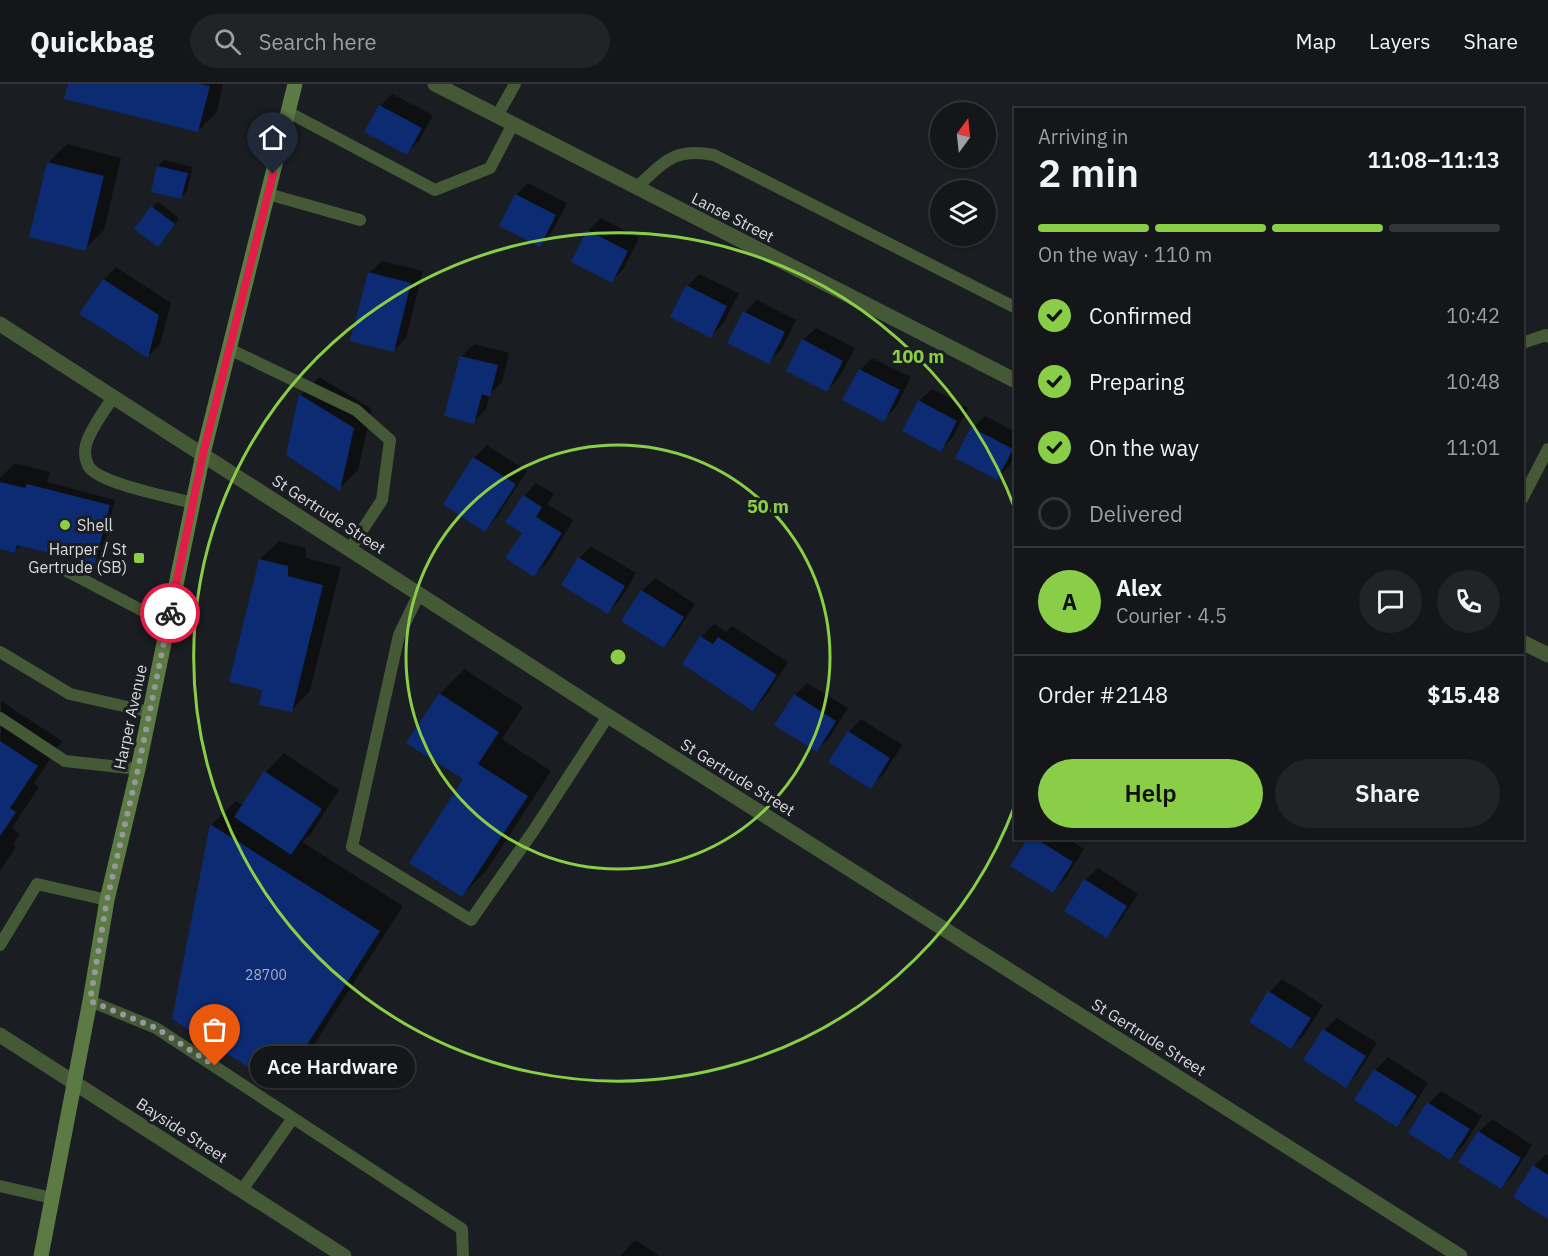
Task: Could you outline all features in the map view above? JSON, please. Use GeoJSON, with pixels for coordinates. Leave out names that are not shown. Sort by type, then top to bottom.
{"type":"FeatureCollection","features":[{"type":"Feature","properties":{"kind":"main road","name":"Harper Avenue"},"geometry":{"type":"LineString","coordinates":[[41,1256],[107,900],[138,769],[203,454],[295,84]]}},
{"type":"Feature","properties":{"kind":"street","name":"Lanse Street"},"geometry":{"type":"LineString","coordinates":[[435,84],[1014,380]]}},
{"type":"Feature","properties":{"kind":"street","name":"St Gertrude Street"},"geometry":{"type":"LineString","coordinates":[[0,324],[608,716],[1460,1256]]}},
{"type":"Feature","properties":{"kind":"street"},"geometry":{"type":"LineString","coordinates":[[1524,643],[1548,655]]}},
{"type":"Feature","properties":{"kind":"street","name":"Bayside Street"},"geometry":{"type":"LineString","coordinates":[[0,1035],[341,1255]]}},
{"type":"Feature","properties":{"kind":"lane"},"geometry":{"type":"LineString","coordinates":[[497,116],[514,84]]}},
{"type":"Feature","properties":{"kind":"lane"},"geometry":{"type":"LineString","coordinates":[[288,112],[435,190],[490,168],[513,124]]}},
{"type":"Feature","properties":{"kind":"lane"},"geometry":{"type":"LineString","coordinates":[[636,188],[661,165],[678,155],[694,152],[714,155],[1014,307]]}},
{"type":"Feature","properties":{"kind":"lane"},"geometry":{"type":"LineString","coordinates":[[268,194],[360,220]]}},
{"type":"Feature","properties":{"kind":"lane"},"geometry":{"type":"LineString","coordinates":[[1524,342],[1546,335],[1548,337]]}},
{"type":"Feature","properties":{"kind":"lane"},"geometry":{"type":"LineString","coordinates":[[229,349],[356,410],[390,440],[382,500],[350,549]]}},
{"type":"Feature","properties":{"kind":"lane"},"geometry":{"type":"LineString","coordinates":[[113,397],[86,443],[85,457],[90,468],[103,478],[117,483],[193,503]]}},
{"type":"Feature","properties":{"kind":"lane"},"geometry":{"type":"LineString","coordinates":[[1524,495],[1548,449]]}},
{"type":"Feature","properties":{"kind":"lane"},"geometry":{"type":"LineString","coordinates":[[61,568],[168,624]]}},
{"type":"Feature","properties":{"kind":"lane"},"geometry":{"type":"LineString","coordinates":[[419,594],[399,635],[352,847],[471,920],[534,830],[608,716]]}},
{"type":"Feature","properties":{"kind":"lane"},"geometry":{"type":"LineString","coordinates":[[0,652],[70,694],[150,712]]}},
{"type":"Feature","properties":{"kind":"lane"},"geometry":{"type":"LineString","coordinates":[[0,718],[65,761],[138,769]]}},
{"type":"Feature","properties":{"kind":"lane"},"geometry":{"type":"LineString","coordinates":[[0,945],[37,885],[107,900]]}},
{"type":"Feature","properties":{"kind":"lane"},"geometry":{"type":"LineString","coordinates":[[90,1001],[156,1028],[462,1229],[463,1256]]}},
{"type":"Feature","properties":{"kind":"lane"},"geometry":{"type":"LineString","coordinates":[[242,1190],[293,1118]]}},
{"type":"Feature","properties":{"kind":"lane"},"geometry":{"type":"LineString","coordinates":[[0,1186],[52,1198]]}},
{"type":"Feature","properties":{"kind":"building"},"geometry":{"type":"Polygon","coordinates":[[[68,84],[200,84],[210,86],[198,132],[64,99],[68,84]]]}},
{"type":"Feature","properties":{"kind":"building"},"geometry":{"type":"Polygon","coordinates":[[[379,105],[422,128],[407,155],[364,132],[379,105]]]}},
{"type":"Feature","properties":{"kind":"building"},"geometry":{"type":"Polygon","coordinates":[[[47,162],[104,176],[86,251],[29,237],[47,162]]]}},
{"type":"Feature","properties":{"kind":"building"},"geometry":{"type":"Polygon","coordinates":[[[157,166],[188,173],[181,199],[151,192],[157,166]]]}},
{"type":"Feature","properties":{"kind":"building"},"geometry":{"type":"Polygon","coordinates":[[[515,194],[556,215],[540,247],[499,226],[515,194]]]}},
{"type":"Feature","properties":{"kind":"building"},"geometry":{"type":"Polygon","coordinates":[[[151,206],[175,224],[158,247],[134,229],[151,206]]]}},
{"type":"Feature","properties":{"kind":"building"},"geometry":{"type":"Polygon","coordinates":[[[587,230],[628,251],[612,283],[571,262],[587,230]]]}},
{"type":"Feature","properties":{"kind":"building"},"geometry":{"type":"Polygon","coordinates":[[[368,272],[411,283],[394,352],[350,341],[368,272]]]}},
{"type":"Feature","properties":{"kind":"building"},"geometry":{"type":"Polygon","coordinates":[[[103,279],[159,315],[148,358],[79,314],[103,279]]]}},
{"type":"Feature","properties":{"kind":"building"},"geometry":{"type":"Polygon","coordinates":[[[686,285],[727,306],[711,338],[670,317],[686,285]]]}},
{"type":"Feature","properties":{"kind":"building"},"geometry":{"type":"Polygon","coordinates":[[[743,311],[785,332],[769,364],[727,343],[743,311]]]}},
{"type":"Feature","properties":{"kind":"building"},"geometry":{"type":"Polygon","coordinates":[[[802,339],[843,361],[827,392],[786,371],[802,339]]]}},
{"type":"Feature","properties":{"kind":"building"},"geometry":{"type":"Polygon","coordinates":[[[460,356],[498,365],[490,397],[482,394],[474,424],[444,416],[460,356]]]}},
{"type":"Feature","properties":{"kind":"building"},"geometry":{"type":"Polygon","coordinates":[[[859,369],[900,390],[884,422],[842,400],[859,369]]]}},
{"type":"Feature","properties":{"kind":"building"},"geometry":{"type":"Polygon","coordinates":[[[299,394],[354,428],[340,491],[286,455],[299,394]]]}},
{"type":"Feature","properties":{"kind":"building"},"geometry":{"type":"Polygon","coordinates":[[[918,400],[957,421],[941,452],[902,431],[918,400]]]}},
{"type":"Feature","properties":{"kind":"building"},"geometry":{"type":"Polygon","coordinates":[[[971,427],[1013,449],[997,480],[955,458],[971,427]]]}},
{"type":"Feature","properties":{"kind":"building"},"geometry":{"type":"Polygon","coordinates":[[[473,457],[516,484],[485,532],[443,504],[473,457]]]}},
{"type":"Feature","properties":{"kind":"building"},"geometry":{"type":"Polygon","coordinates":[[[0,482],[25,488],[27,484],[110,505],[95,564],[17,545],[15,553],[0,549],[0,482]]]}},
{"type":"Feature","properties":{"kind":"building"},"geometry":{"type":"Polygon","coordinates":[[[523,495],[542,507],[536,517],[562,533],[534,577],[505,558],[522,533],[505,522],[523,495]]]}},
{"type":"Feature","properties":{"kind":"building"},"geometry":{"type":"Polygon","coordinates":[[[578,557],[625,586],[608,614],[561,585],[578,557]]]}},
{"type":"Feature","properties":{"kind":"building"},"geometry":{"type":"Polygon","coordinates":[[[259,559],[288,566],[288,576],[323,585],[292,712],[259,705],[262,690],[229,682],[259,559]]]}},
{"type":"Feature","properties":{"kind":"building"},"geometry":{"type":"Polygon","coordinates":[[[641,590],[684,617],[664,648],[621,621],[641,590]]]}},
{"type":"Feature","properties":{"kind":"building"},"geometry":{"type":"Polygon","coordinates":[[[700,636],[713,644],[718,637],[777,675],[753,711],[682,664],[700,636]]]}},
{"type":"Feature","properties":{"kind":"building"},"geometry":{"type":"Polygon","coordinates":[[[439,693],[499,732],[478,764],[528,796],[462,897],[409,863],[463,779],[406,743],[439,693]]]}},
{"type":"Feature","properties":{"kind":"building"},"geometry":{"type":"Polygon","coordinates":[[[794,694],[836,721],[817,752],[774,725],[794,694]]]}},
{"type":"Feature","properties":{"kind":"building"},"geometry":{"type":"Polygon","coordinates":[[[848,731],[890,758],[871,789],[828,762],[848,731]]]}},
{"type":"Feature","properties":{"kind":"building"},"geometry":{"type":"Polygon","coordinates":[[[0,741],[38,766],[10,808],[16,812],[0,836],[0,741]]]}},
{"type":"Feature","properties":{"kind":"building"},"geometry":{"type":"Polygon","coordinates":[[[264,771],[322,809],[291,855],[234,817],[264,771]]]}},
{"type":"Feature","properties":{"kind":"building"},"geometry":{"type":"Polygon","coordinates":[[[210,824],[380,931],[280,1087],[172,1019],[210,824]]]}},
{"type":"Feature","properties":{"kind":"building"},"geometry":{"type":"Polygon","coordinates":[[[1027,840],[1038,840],[1073,862],[1053,893],[1010,866],[1027,840]]]}},
{"type":"Feature","properties":{"kind":"building"},"geometry":{"type":"Polygon","coordinates":[[[1084,879],[1127,906],[1107,938],[1064,911],[1084,879]]]}},
{"type":"Feature","properties":{"kind":"building"},"geometry":{"type":"Polygon","coordinates":[[[1268,991],[1311,1018],[1291,1049],[1249,1022],[1268,991]]]}},
{"type":"Feature","properties":{"kind":"building"},"geometry":{"type":"Polygon","coordinates":[[[1323,1029],[1366,1056],[1346,1088],[1303,1060],[1323,1029]]]}},
{"type":"Feature","properties":{"kind":"building"},"geometry":{"type":"Polygon","coordinates":[[[1374,1069],[1417,1096],[1397,1127],[1354,1100],[1374,1069]]]}},
{"type":"Feature","properties":{"kind":"building"},"geometry":{"type":"Polygon","coordinates":[[[1427,1102],[1470,1129],[1450,1160],[1408,1133],[1427,1102]]]}},
{"type":"Feature","properties":{"kind":"building"},"geometry":{"type":"Polygon","coordinates":[[[1478,1131],[1521,1158],[1501,1189],[1458,1162],[1478,1131]]]}},
{"type":"Feature","properties":{"kind":"building"},"geometry":{"type":"Polygon","coordinates":[[[1533,1165],[1548,1175],[1548,1219],[1513,1197],[1533,1165]]]}},
{"type":"Feature","properties":{"kind":"way so far"},"geometry":{"type":"LineString","coordinates":[[170,613],[138,769],[107,900],[90,1001],[156,1028],[215,1066]]}},
{"type":"Feature","properties":{"kind":"place","name":"Shell"},"geometry":{"type":"Point","coordinates":[65,525]}},
{"type":"Feature","properties":{"kind":"place","name":"Harper / St Gertrude (SB)"},"geometry":{"type":"Point","coordinates":[139,558]}},
{"type":"Feature","properties":{"kind":"place","name":"Ace Hardware"},"geometry":{"type":"Point","coordinates":[215,1066]}},
{"type":"Feature","properties":{"kind":"route"},"geometry":{"type":"LineString","coordinates":[[170,613],[203,454],[273,174]]}}]}
